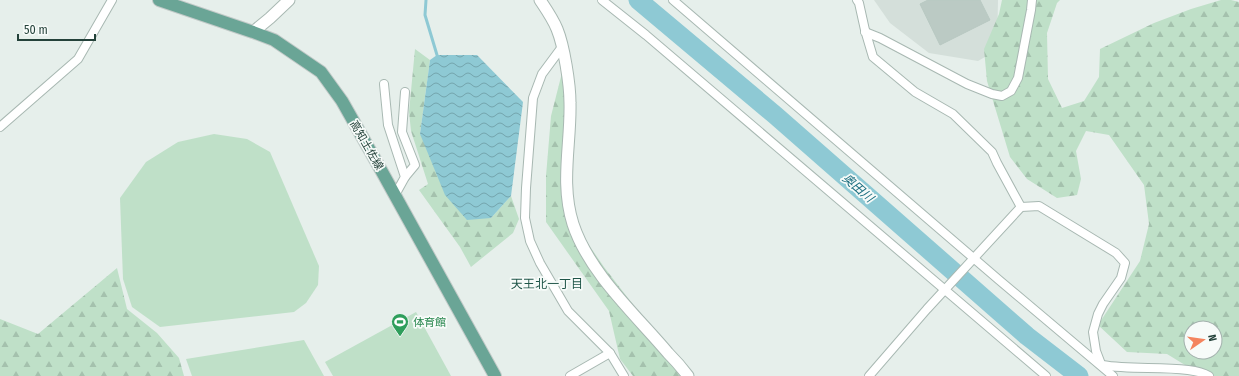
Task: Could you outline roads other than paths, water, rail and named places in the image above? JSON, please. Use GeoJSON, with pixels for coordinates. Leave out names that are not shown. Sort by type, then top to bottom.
{"type":"FeatureCollection","features":[{"type":"Feature","properties":{"kind":"main road","name":"高知土佐線"},"geometry":{"type":"LineString","coordinates":[[159,0],[274,40],[321,72],[342,101],[495,376]]}},
{"type":"Feature","properties":{"kind":"street"},"geometry":{"type":"LineString","coordinates":[[0,127],[78,59],[112,0]]}},
{"type":"Feature","properties":{"kind":"street"},"geometry":{"type":"LineString","coordinates":[[253,32],[289,0]]}},
{"type":"Feature","properties":{"kind":"street"},"geometry":{"type":"LineString","coordinates":[[540,0],[557,28],[567,71],[570,103],[566,163],[568,195],[573,222],[579,239],[590,260],[615,293],[688,376]]}},
{"type":"Feature","properties":{"kind":"street"},"geometry":{"type":"LineString","coordinates":[[602,0],[646,35],[1046,376]]}},
{"type":"Feature","properties":{"kind":"street"},"geometry":{"type":"LineString","coordinates":[[673,0],[1114,376]]}},
{"type":"Feature","properties":{"kind":"street"},"geometry":{"type":"LineString","coordinates":[[858,0],[860,3],[865,32],[873,57],[915,92],[953,114],[992,152],[1021,207]]}},
{"type":"Feature","properties":{"kind":"street"},"geometry":{"type":"LineString","coordinates":[[865,32],[880,38],[967,84],[992,94],[1002,96],[1011,91],[1018,78],[1032,0]]}},
{"type":"Feature","properties":{"kind":"street"},"geometry":{"type":"LineString","coordinates":[[562,47],[542,74],[533,98],[525,218],[530,241],[540,263],[568,311],[610,353],[624,376]]}},
{"type":"Feature","properties":{"kind":"street"},"geometry":{"type":"LineString","coordinates":[[384,84],[388,125],[405,177]]}},
{"type":"Feature","properties":{"kind":"street"},"geometry":{"type":"LineString","coordinates":[[395,194],[405,177],[415,165],[402,132],[405,92]]}},
{"type":"Feature","properties":{"kind":"street"},"geometry":{"type":"LineString","coordinates":[[869,376],[1021,207],[1039,206],[1116,253],[1125,263],[1121,278],[1098,314],[1093,332],[1096,351],[1101,365]]}},
{"type":"Feature","properties":{"kind":"street"},"geometry":{"type":"LineString","coordinates":[[570,376],[610,353]]}},
{"type":"Feature","properties":{"kind":"street"},"geometry":{"type":"LineString","coordinates":[[1101,365],[1116,368],[1172,368],[1203,372],[1209,376]]}},
{"type":"Feature","properties":{"kind":"water"},"geometry":{"type":"Polygon","coordinates":[[[437,55],[477,55],[523,102],[511,196],[491,218],[467,220],[445,195],[420,134],[430,60],[437,55]]]}},
{"type":"Feature","properties":{"kind":"waterway"},"geometry":{"type":"LineString","coordinates":[[426,0],[425,15],[437,55]]}},
{"type":"Feature","properties":{"kind":"waterway","name":"奥田川"},"geometry":{"type":"LineString","coordinates":[[638,0],[775,115],[1027,336],[1079,376]]}},
{"type":"Feature","properties":{"kind":"place","name":"体育館"},"geometry":{"type":"Point","coordinates":[400,337]}},
{"type":"Feature","properties":{"kind":"district","name":"天王北一丁目"},"geometry":{"type":"Point","coordinates":[547,284]}}]}
